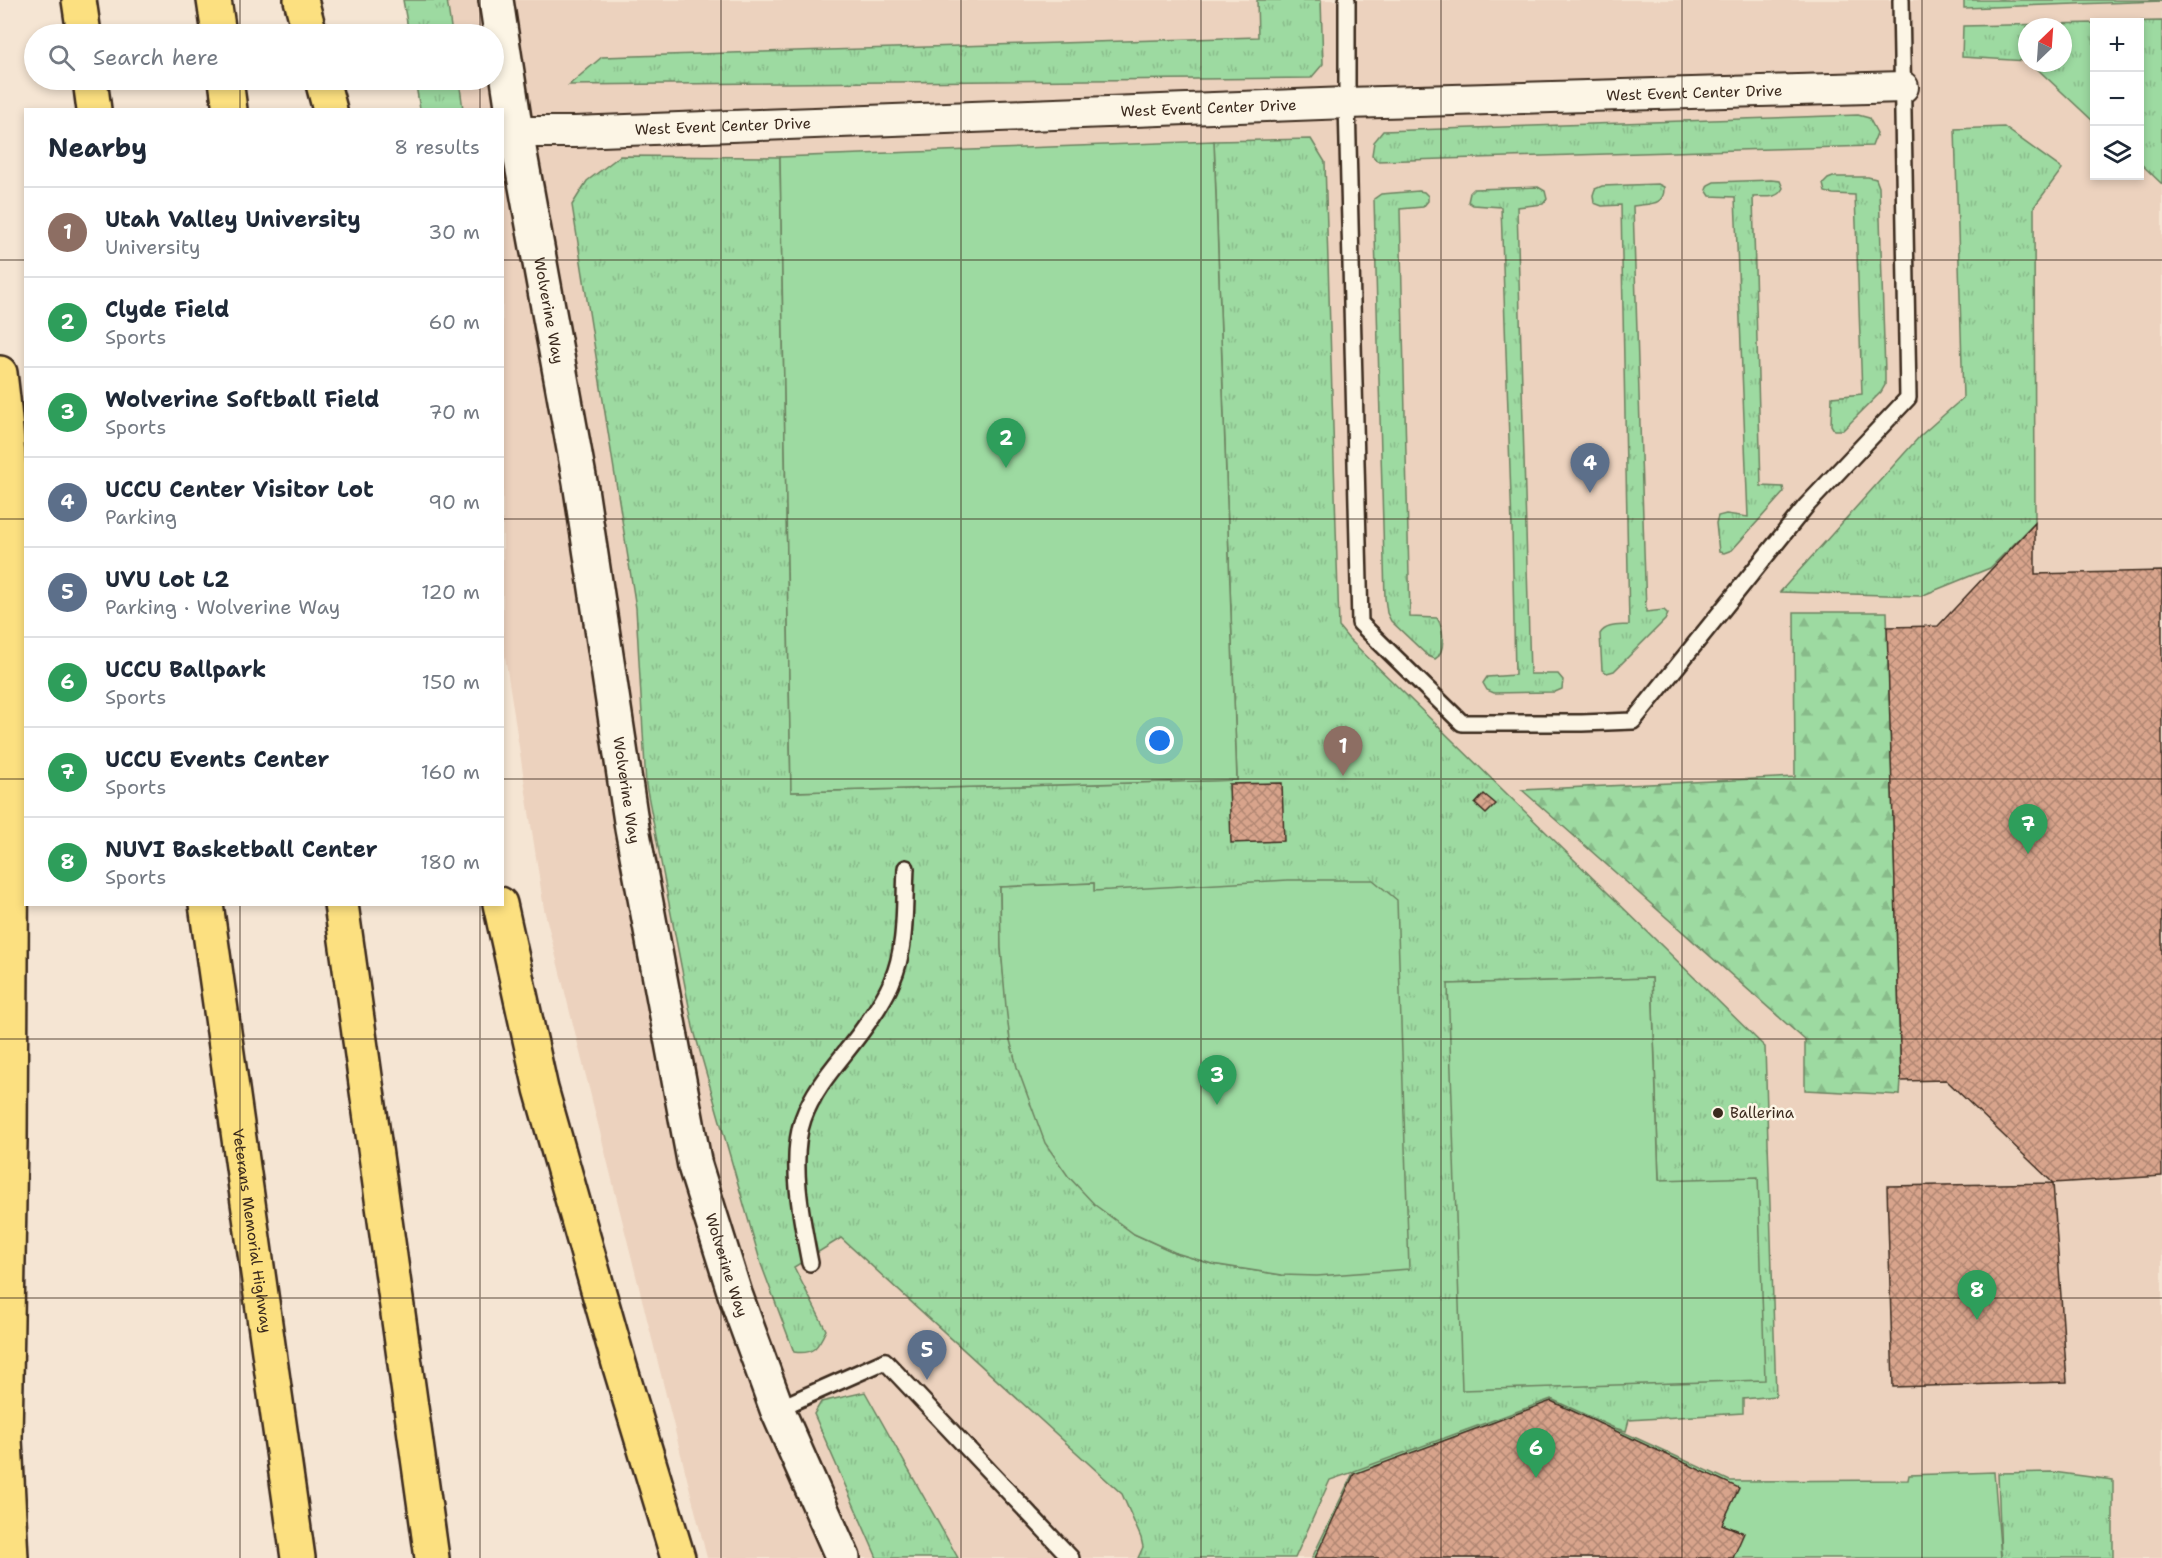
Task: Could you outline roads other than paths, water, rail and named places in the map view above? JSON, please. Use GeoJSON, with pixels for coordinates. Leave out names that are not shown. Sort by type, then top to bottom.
{"type":"FeatureCollection","features":[{"type":"Feature","properties":{"kind":"highway"},"geometry":{"type":"LineString","coordinates":[[79,0],[83,24]]}},
{"type":"Feature","properties":{"kind":"highway"},"geometry":{"type":"LineString","coordinates":[[214,0],[218,24]]}},
{"type":"Feature","properties":{"kind":"highway"},"geometry":{"type":"LineString","coordinates":[[301,0],[307,24]]}},
{"type":"Feature","properties":{"kind":"highway"},"geometry":{"type":"LineString","coordinates":[[91,90],[94,108]]}},
{"type":"Feature","properties":{"kind":"highway"},"geometry":{"type":"LineString","coordinates":[[227,90],[230,108]]}},
{"type":"Feature","properties":{"kind":"highway"},"geometry":{"type":"LineString","coordinates":[[325,90],[329,108]]}},
{"type":"Feature","properties":{"kind":"highway"},"geometry":{"type":"LineString","coordinates":[[0,373],[4,403],[13,596],[10,1139],[2,1451],[11,1558]]}},
{"type":"Feature","properties":{"kind":"highway","name":"Veterans Memorial Highway"},"geometry":{"type":"LineString","coordinates":[[206,906],[298,1558]]}},
{"type":"Feature","properties":{"kind":"highway"},"geometry":{"type":"LineString","coordinates":[[341,906],[432,1558]]}},
{"type":"Feature","properties":{"kind":"highway"},"geometry":{"type":"LineString","coordinates":[[500,906],[541,1089],[678,1558]]}},
{"type":"Feature","properties":{"kind":"main road","name":"Wolverine Way"},"geometry":{"type":"LineString","coordinates":[[496,0],[500,24]]}},
{"type":"Feature","properties":{"kind":"main road","name":"Wolverine Way"},"geometry":{"type":"LineString","coordinates":[[504,53],[516,132],[580,482],[632,828],[695,1166],[735,1294],[777,1409],[843,1558]]}},
{"type":"Feature","properties":{"kind":"street","name":"West Event Center Drive"},"geometry":{"type":"LineString","coordinates":[[516,132],[1347,103],[1903,87]]}},
{"type":"Feature","properties":{"kind":"lane"},"geometry":{"type":"LineString","coordinates":[[1347,0],[1347,103],[1360,623],[1462,723],[1633,721],[1806,506],[1908,398],[1901,0]]}},
{"type":"Feature","properties":{"kind":"lane"},"geometry":{"type":"LineString","coordinates":[[810,1263],[799,1207],[798,1148],[803,1120],[819,1085],[865,1027],[892,981],[903,923],[906,868]]}},
{"type":"Feature","properties":{"kind":"lane"},"geometry":{"type":"LineString","coordinates":[[777,1409],[885,1361],[1071,1558]]}},
{"type":"Feature","properties":{"kind":"place","name":"Clyde Field"},"geometry":{"type":"Point","coordinates":[1006,468]}},
{"type":"Feature","properties":{"kind":"place","name":"UCCU Center Visitor Lot"},"geometry":{"type":"Point","coordinates":[1590,493]}},
{"type":"Feature","properties":{"kind":"place","name":"Utah Valley University"},"geometry":{"type":"Point","coordinates":[1343,776]}},
{"type":"Feature","properties":{"kind":"place","name":"UCCU Events Center"},"geometry":{"type":"Point","coordinates":[2028,854]}},
{"type":"Feature","properties":{"kind":"place","name":"Wolverine Softball Field"},"geometry":{"type":"Point","coordinates":[1217,1105]}},
{"type":"Feature","properties":{"kind":"place","name":"Ballerina"},"geometry":{"type":"Point","coordinates":[1718,1113]}},
{"type":"Feature","properties":{"kind":"place","name":"NUVI Basketball Center"},"geometry":{"type":"Point","coordinates":[1977,1320]}},
{"type":"Feature","properties":{"kind":"place","name":"UVU Lot L2"},"geometry":{"type":"Point","coordinates":[927,1380]}},
{"type":"Feature","properties":{"kind":"place","name":"UCCU Ballpark"},"geometry":{"type":"Point","coordinates":[1536,1478]}}]}
